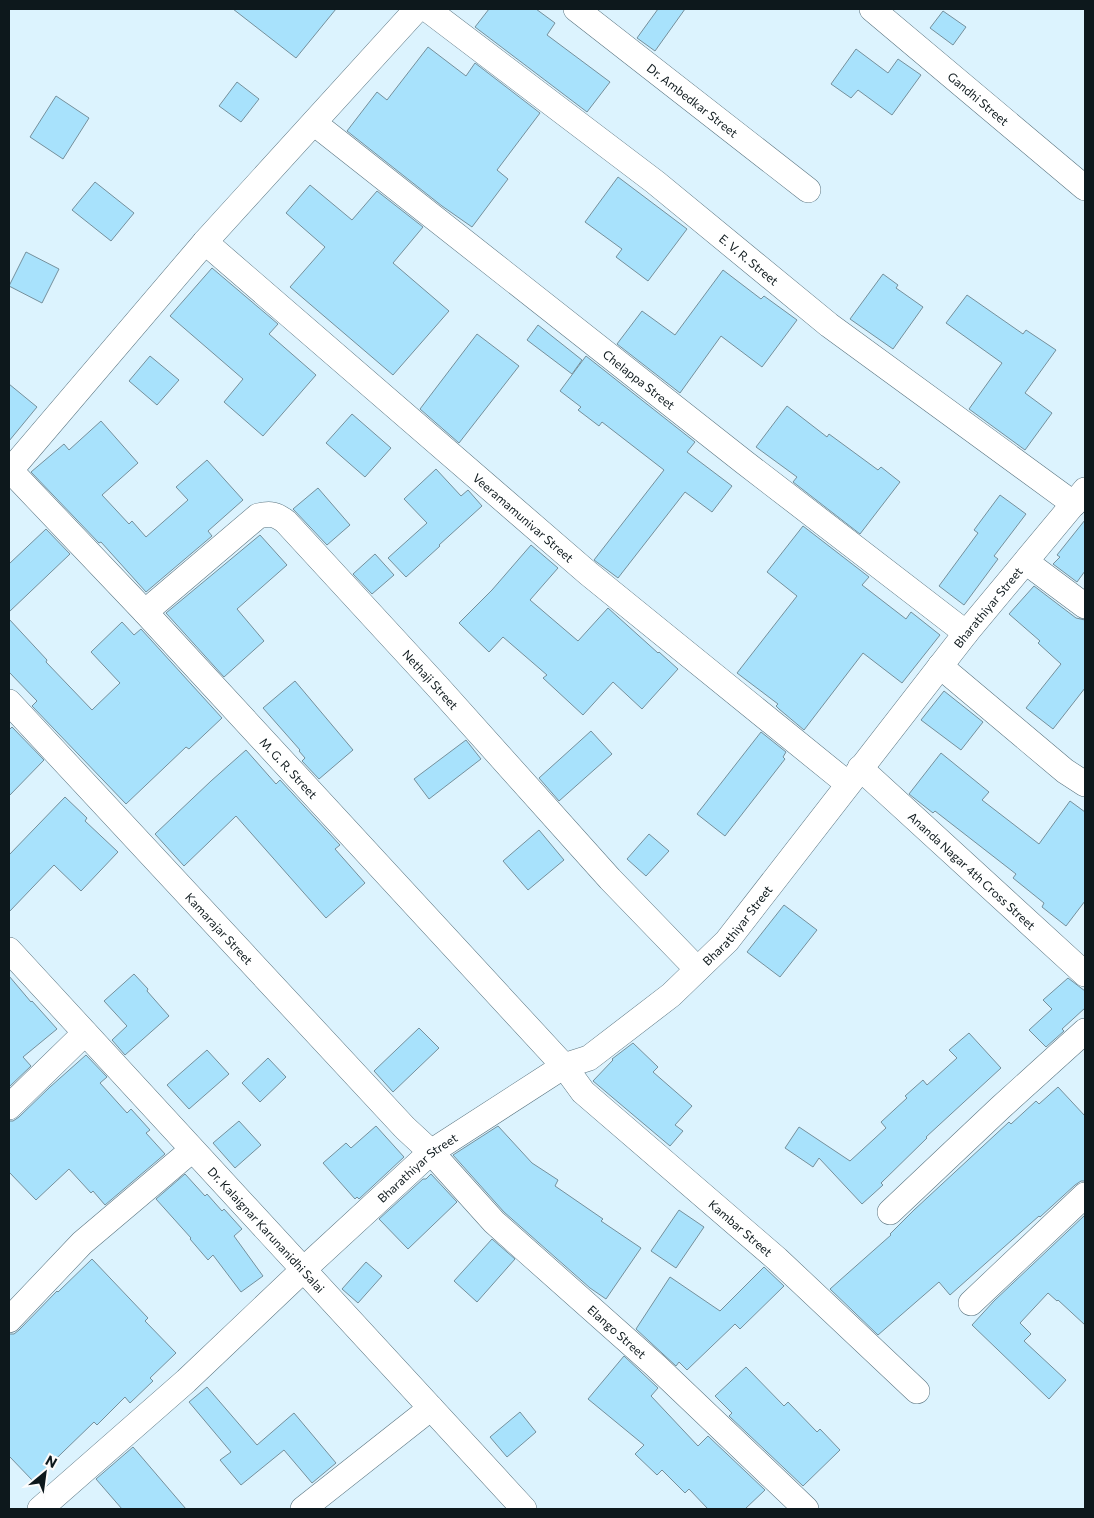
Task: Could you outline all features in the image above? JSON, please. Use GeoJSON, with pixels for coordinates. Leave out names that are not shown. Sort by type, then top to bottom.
{"type":"FeatureCollection","features":[{"type":"Feature","properties":{"kind":"street"},"geometry":{"type":"LineString","coordinates":[[9,471],[205,242],[416,9]]}},
{"type":"Feature","properties":{"kind":"street","name":"E. V. R. Street"},"geometry":{"type":"LineString","coordinates":[[427,9],[655,182],[829,325],[1080,497]]}},
{"type":"Feature","properties":{"kind":"street","name":"Dr. Ambedkar Street"},"geometry":{"type":"LineString","coordinates":[[576,9],[808,190]]}},
{"type":"Feature","properties":{"kind":"street","name":"Gandhi Street"},"geometry":{"type":"LineString","coordinates":[[872,9],[1085,188]]}},
{"type":"Feature","properties":{"kind":"street","name":"Chelappa Street"},"geometry":{"type":"LineString","coordinates":[[314,123],[736,456],[966,633]]}},
{"type":"Feature","properties":{"kind":"street","name":"Veeramamunivar Street"},"geometry":{"type":"LineString","coordinates":[[205,242],[589,574],[854,776]]}},
{"type":"Feature","properties":{"kind":"street","name":"M. G. R. Street"},"geometry":{"type":"LineString","coordinates":[[9,471],[145,612],[564,1066]]}},
{"type":"Feature","properties":{"kind":"street","name":"Bharathiyar Street"},"geometry":{"type":"LineString","coordinates":[[40,1509],[186,1381],[431,1152],[564,1066],[589,1058],[671,995],[727,941],[966,633],[1080,497]]}},
{"type":"Feature","properties":{"kind":"street","name":"Nethaji Street"},"geometry":{"type":"LineString","coordinates":[[145,612],[258,516],[266,514],[277,515],[286,522],[424,672],[610,879],[697,969]]}},
{"type":"Feature","properties":{"kind":"street"},"geometry":{"type":"LineString","coordinates":[[1026,562],[1085,606]]}},
{"type":"Feature","properties":{"kind":"street"},"geometry":{"type":"LineString","coordinates":[[940,666],[1065,771],[1085,784]]}},
{"type":"Feature","properties":{"kind":"street","name":"Kamarajar Street"},"geometry":{"type":"LineString","coordinates":[[9,702],[392,1114],[431,1152]]}},
{"type":"Feature","properties":{"kind":"street","name":"Ananda Nagar 4th Cross Street"},"geometry":{"type":"LineString","coordinates":[[854,776],[1085,974]]}},
{"type":"Feature","properties":{"kind":"street","name":"Dr. Kalaignar Karunanidhi Salai"},"geometry":{"type":"LineString","coordinates":[[9,950],[524,1509]]}},
{"type":"Feature","properties":{"kind":"street"},"geometry":{"type":"LineString","coordinates":[[890,1212],[1085,1031]]}},
{"type":"Feature","properties":{"kind":"street"},"geometry":{"type":"LineString","coordinates":[[9,1107],[85,1033]]}},
{"type":"Feature","properties":{"kind":"street","name":"Kambar Street"},"geometry":{"type":"LineString","coordinates":[[564,1066],[583,1092],[776,1259],[917,1391]]}},
{"type":"Feature","properties":{"kind":"street"},"geometry":{"type":"LineString","coordinates":[[9,1320],[82,1243],[192,1150]]}},
{"type":"Feature","properties":{"kind":"street","name":"Elango Street"},"geometry":{"type":"LineString","coordinates":[[431,1152],[494,1222],[656,1366],[806,1509]]}},
{"type":"Feature","properties":{"kind":"street"},"geometry":{"type":"LineString","coordinates":[[971,1303],[1085,1195]]}},
{"type":"Feature","properties":{"kind":"street"},"geometry":{"type":"LineString","coordinates":[[303,1509],[431,1408]]}},
{"type":"Feature","properties":{"kind":"building"},"geometry":{"type":"Polygon","coordinates":[[[233,9],[336,9],[296,58],[233,9]]]}},
{"type":"Feature","properties":{"kind":"building"},"geometry":{"type":"Polygon","coordinates":[[[489,9],[536,9],[555,23],[547,35],[610,82],[587,112],[475,27],[489,9]]]}},
{"type":"Feature","properties":{"kind":"building"},"geometry":{"type":"Polygon","coordinates":[[[658,9],[685,9],[655,51],[637,38],[658,9]]]}},
{"type":"Feature","properties":{"kind":"building"},"geometry":{"type":"Polygon","coordinates":[[[943,11],[966,27],[953,45],[930,28],[943,11]]]}},
{"type":"Feature","properties":{"kind":"building"},"geometry":{"type":"Polygon","coordinates":[[[428,47],[466,76],[475,63],[540,113],[497,170],[508,179],[472,227],[442,206],[347,131],[377,92],[387,100],[428,47]]]}},
{"type":"Feature","properties":{"kind":"building"},"geometry":{"type":"Polygon","coordinates":[[[856,49],[888,73],[898,59],[921,75],[892,115],[858,90],[851,98],[831,84],[856,49]]]}},
{"type":"Feature","properties":{"kind":"building"},"geometry":{"type":"Polygon","coordinates":[[[237,82],[259,99],[241,122],[219,106],[237,82]]]}},
{"type":"Feature","properties":{"kind":"building"},"geometry":{"type":"Polygon","coordinates":[[[56,96],[89,118],[63,159],[30,137],[56,96]]]}},
{"type":"Feature","properties":{"kind":"building"},"geometry":{"type":"Polygon","coordinates":[[[618,177],[687,229],[648,281],[616,257],[622,249],[585,222],[618,177]]]}},
{"type":"Feature","properties":{"kind":"building"},"geometry":{"type":"Polygon","coordinates":[[[95,182],[134,213],[111,241],[72,210],[95,182]]]}},
{"type":"Feature","properties":{"kind":"building"},"geometry":{"type":"Polygon","coordinates":[[[310,185],[352,220],[377,191],[423,227],[393,263],[449,311],[393,375],[290,287],[325,247],[286,213],[310,185]]]}},
{"type":"Feature","properties":{"kind":"building"},"geometry":{"type":"Polygon","coordinates":[[[26,252],[59,269],[42,303],[9,286],[26,252]]]}},
{"type":"Feature","properties":{"kind":"building"},"geometry":{"type":"Polygon","coordinates":[[[212,268],[278,324],[269,334],[316,375],[263,436],[224,402],[243,379],[170,316],[212,268]]]}},
{"type":"Feature","properties":{"kind":"building"},"geometry":{"type":"Polygon","coordinates":[[[723,270],[761,299],[764,296],[797,320],[762,367],[721,336],[680,393],[617,344],[642,311],[675,335],[723,270]]]}},
{"type":"Feature","properties":{"kind":"building"},"geometry":{"type":"Polygon","coordinates":[[[883,274],[898,285],[896,288],[923,307],[893,349],[850,319],[883,274]]]}},
{"type":"Feature","properties":{"kind":"building"},"geometry":{"type":"Polygon","coordinates":[[[967,295],[1023,334],[1026,330],[1056,350],[1025,393],[1052,413],[1025,450],[969,409],[1002,363],[946,323],[967,295]]]}},
{"type":"Feature","properties":{"kind":"building"},"geometry":{"type":"Polygon","coordinates":[[[538,325],[582,360],[572,374],[527,340],[538,325]]]}},
{"type":"Feature","properties":{"kind":"building"},"geometry":{"type":"Polygon","coordinates":[[[477,334],[519,366],[459,443],[420,409],[477,334]]]}},
{"type":"Feature","properties":{"kind":"building"},"geometry":{"type":"Polygon","coordinates":[[[150,356],[179,380],[157,405],[129,381],[150,356]]]}},
{"type":"Feature","properties":{"kind":"building"},"geometry":{"type":"Polygon","coordinates":[[[586,356],[695,442],[687,452],[732,486],[712,512],[685,492],[618,578],[594,560],[664,470],[602,422],[599,426],[578,410],[581,407],[560,391],[586,356]]]}},
{"type":"Feature","properties":{"kind":"building"},"geometry":{"type":"Polygon","coordinates":[[[9,384],[37,407],[9,441],[9,384]]]}},
{"type":"Feature","properties":{"kind":"building"},"geometry":{"type":"Polygon","coordinates":[[[787,406],[827,437],[829,434],[878,470],[881,467],[900,482],[860,534],[793,482],[797,477],[756,447],[787,406]]]}},
{"type":"Feature","properties":{"kind":"building"},"geometry":{"type":"Polygon","coordinates":[[[352,414],[391,448],[365,477],[326,443],[352,414]]]}},
{"type":"Feature","properties":{"kind":"building"},"geometry":{"type":"Polygon","coordinates":[[[101,421],[138,463],[102,495],[129,524],[132,521],[146,537],[188,500],[176,487],[207,460],[243,500],[208,531],[212,536],[146,592],[101,542],[99,543],[31,472],[64,444],[69,450],[101,421]]]}},
{"type":"Feature","properties":{"kind":"building"},"geometry":{"type":"Polygon","coordinates":[[[436,469],[461,496],[468,490],[482,506],[406,577],[388,558],[427,523],[404,499],[436,469]]]}},
{"type":"Feature","properties":{"kind":"building"},"geometry":{"type":"Polygon","coordinates":[[[318,488],[350,525],[327,545],[293,509],[318,488]]]}},
{"type":"Feature","properties":{"kind":"building"},"geometry":{"type":"Polygon","coordinates":[[[1000,495],[1026,514],[994,556],[998,559],[964,605],[939,586],[978,533],[974,530],[1000,495]]]}},
{"type":"Feature","properties":{"kind":"building"},"geometry":{"type":"Polygon","coordinates":[[[1085,520],[1085,571],[1077,582],[1053,564],[1060,557],[1057,555],[1085,520]]]}},
{"type":"Feature","properties":{"kind":"building"},"geometry":{"type":"Polygon","coordinates":[[[803,526],[869,577],[862,585],[906,619],[911,612],[940,635],[902,683],[863,653],[804,730],[776,706],[778,704],[737,673],[797,596],[767,572],[803,526]]]}},
{"type":"Feature","properties":{"kind":"building"},"geometry":{"type":"Polygon","coordinates":[[[46,529],[70,554],[9,612],[9,564],[46,529]]]}},
{"type":"Feature","properties":{"kind":"building"},"geometry":{"type":"Polygon","coordinates":[[[260,535],[287,565],[237,609],[264,641],[224,677],[166,613],[260,535]]]}},
{"type":"Feature","properties":{"kind":"building"},"geometry":{"type":"Polygon","coordinates":[[[531,545],[558,568],[530,600],[578,641],[608,608],[678,669],[642,709],[613,682],[583,715],[543,678],[547,675],[503,637],[489,652],[459,623],[492,590],[531,545]]]}},
{"type":"Feature","properties":{"kind":"building"},"geometry":{"type":"Polygon","coordinates":[[[375,554],[394,575],[372,594],[353,574],[375,554]]]}},
{"type":"Feature","properties":{"kind":"building"},"geometry":{"type":"Polygon","coordinates":[[[1034,586],[1076,618],[1085,620],[1085,688],[1053,729],[1026,708],[1061,664],[1038,643],[1040,641],[1009,614],[1034,586]]]}},
{"type":"Feature","properties":{"kind":"building"},"geometry":{"type":"Polygon","coordinates":[[[9,619],[47,660],[46,662],[92,710],[120,683],[91,652],[122,622],[134,635],[141,629],[222,718],[189,749],[186,747],[126,804],[32,706],[37,701],[9,672],[9,619]]]}},
{"type":"Feature","properties":{"kind":"building"},"geometry":{"type":"Polygon","coordinates":[[[295,681],[353,750],[319,779],[302,761],[305,758],[300,750],[263,708],[295,681]]]}},
{"type":"Feature","properties":{"kind":"building"},"geometry":{"type":"Polygon","coordinates":[[[944,691],[983,722],[961,750],[921,720],[944,691]]]}},
{"type":"Feature","properties":{"kind":"building"},"geometry":{"type":"Polygon","coordinates":[[[12,727],[44,760],[9,796],[9,730],[12,727]]]}},
{"type":"Feature","properties":{"kind":"building"},"geometry":{"type":"Polygon","coordinates":[[[591,731],[612,754],[559,801],[539,778],[591,731]]]}},
{"type":"Feature","properties":{"kind":"building"},"geometry":{"type":"Polygon","coordinates":[[[761,732],[786,752],[783,757],[785,759],[725,836],[697,814],[761,732]]]}},
{"type":"Feature","properties":{"kind":"building"},"geometry":{"type":"Polygon","coordinates":[[[466,740],[481,759],[429,799],[414,779],[466,740]]]}},
{"type":"Feature","properties":{"kind":"building"},"geometry":{"type":"Polygon","coordinates":[[[246,750],[276,784],[280,780],[340,845],[335,849],[365,883],[326,918],[236,816],[184,866],[155,834],[246,750]]]}},
{"type":"Feature","properties":{"kind":"building"},"geometry":{"type":"Polygon","coordinates":[[[941,753],[989,792],[982,800],[1039,844],[1070,801],[1085,812],[1085,901],[1066,926],[1042,907],[1044,903],[1013,878],[1016,874],[935,811],[933,813],[909,794],[941,753]]]}},
{"type":"Feature","properties":{"kind":"building"},"geometry":{"type":"Polygon","coordinates":[[[65,797],[87,818],[85,821],[118,852],[81,891],[54,865],[9,912],[9,855],[65,797]]]}},
{"type":"Feature","properties":{"kind":"building"},"geometry":{"type":"Polygon","coordinates":[[[539,830],[564,860],[528,890],[503,861],[539,830]]]}},
{"type":"Feature","properties":{"kind":"building"},"geometry":{"type":"Polygon","coordinates":[[[649,834],[669,851],[646,876],[627,859],[649,834]]]}},
{"type":"Feature","properties":{"kind":"building"},"geometry":{"type":"Polygon","coordinates":[[[784,905],[817,930],[780,977],[747,952],[784,905]]]}},
{"type":"Feature","properties":{"kind":"building"},"geometry":{"type":"Polygon","coordinates":[[[134,974],[169,1016],[125,1055],[112,1040],[127,1026],[104,1001],[134,974]]]}},
{"type":"Feature","properties":{"kind":"building"},"geometry":{"type":"Polygon","coordinates":[[[9,976],[57,1029],[23,1057],[31,1066],[9,1087],[9,976]]]}},
{"type":"Feature","properties":{"kind":"building"},"geometry":{"type":"Polygon","coordinates":[[[1068,978],[1085,991],[1085,1008],[1046,1047],[1029,1030],[1052,1009],[1043,1000],[1068,978]]]}},
{"type":"Feature","properties":{"kind":"building"},"geometry":{"type":"Polygon","coordinates":[[[419,1028],[439,1048],[393,1092],[374,1071],[419,1028]]]}},
{"type":"Feature","properties":{"kind":"building"},"geometry":{"type":"Polygon","coordinates":[[[969,1033],[1001,1068],[926,1137],[881,1183],[883,1185],[862,1204],[819,1158],[813,1167],[785,1148],[799,1127],[850,1161],[886,1128],[881,1122],[907,1098],[905,1096],[923,1080],[927,1085],[957,1058],[949,1050],[969,1033]]]}},
{"type":"Feature","properties":{"kind":"building"},"geometry":{"type":"Polygon","coordinates":[[[633,1043],[658,1067],[653,1072],[692,1106],[675,1125],[683,1131],[670,1146],[593,1081],[612,1059],[633,1043]]]}},
{"type":"Feature","properties":{"kind":"building"},"geometry":{"type":"Polygon","coordinates":[[[207,1050],[229,1074],[189,1109],[167,1085],[207,1050]]]}},
{"type":"Feature","properties":{"kind":"building"},"geometry":{"type":"Polygon","coordinates":[[[86,1055],[107,1077],[100,1083],[127,1113],[131,1109],[150,1130],[146,1133],[165,1154],[105,1205],[69,1169],[36,1200],[9,1172],[9,1121],[19,1117],[86,1055]]]}},
{"type":"Feature","properties":{"kind":"building"},"geometry":{"type":"Polygon","coordinates":[[[268,1058],[286,1077],[260,1102],[242,1083],[268,1058]]]}},
{"type":"Feature","properties":{"kind":"building"},"geometry":{"type":"Polygon","coordinates":[[[1058,1087],[1085,1116],[1085,1181],[1075,1185],[950,1295],[939,1282],[878,1335],[830,1289],[891,1235],[914,1210],[1009,1122],[1011,1124],[1036,1101],[1039,1104],[1058,1087]]]}},
{"type":"Feature","properties":{"kind":"building"},"geometry":{"type":"Polygon","coordinates":[[[239,1121],[261,1145],[235,1168],[213,1143],[239,1121]]]}},
{"type":"Feature","properties":{"kind":"building"},"geometry":{"type":"Polygon","coordinates":[[[376,1126],[404,1157],[359,1199],[357,1197],[355,1199],[323,1163],[346,1143],[351,1148],[376,1126]]]}},
{"type":"Feature","properties":{"kind":"building"},"geometry":{"type":"Polygon","coordinates":[[[498,1126],[532,1163],[558,1180],[555,1186],[641,1248],[606,1299],[590,1288],[504,1212],[453,1155],[498,1126]]]}},
{"type":"Feature","properties":{"kind":"building"},"geometry":{"type":"Polygon","coordinates":[[[185,1174],[205,1196],[207,1194],[222,1211],[224,1209],[242,1229],[234,1236],[263,1276],[241,1292],[213,1255],[208,1260],[156,1199],[185,1174]]]}},
{"type":"Feature","properties":{"kind":"building"},"geometry":{"type":"Polygon","coordinates":[[[431,1174],[457,1202],[408,1249],[379,1219],[431,1174]]]}},
{"type":"Feature","properties":{"kind":"building"},"geometry":{"type":"Polygon","coordinates":[[[679,1210],[704,1227],[676,1268],[651,1251],[679,1210]]]}},
{"type":"Feature","properties":{"kind":"building"},"geometry":{"type":"Polygon","coordinates":[[[1085,1215],[1085,1325],[1048,1293],[1020,1323],[1031,1334],[1024,1341],[1066,1380],[1049,1399],[972,1325],[994,1301],[1085,1215]]]}},
{"type":"Feature","properties":{"kind":"building"},"geometry":{"type":"Polygon","coordinates":[[[492,1239],[515,1259],[477,1302],[454,1281],[492,1239]]]}},
{"type":"Feature","properties":{"kind":"building"},"geometry":{"type":"Polygon","coordinates":[[[92,1259],[148,1318],[145,1321],[176,1353],[150,1378],[153,1381],[130,1403],[125,1397],[97,1425],[94,1422],[33,1481],[9,1456],[9,1334],[14,1334],[19,1330],[92,1259]]]}},
{"type":"Feature","properties":{"kind":"building"},"geometry":{"type":"Polygon","coordinates":[[[366,1262],[382,1276],[358,1303],[342,1289],[366,1262]]]}},
{"type":"Feature","properties":{"kind":"building"},"geometry":{"type":"Polygon","coordinates":[[[764,1267],[784,1286],[740,1329],[735,1324],[687,1370],[679,1362],[676,1366],[636,1329],[670,1277],[720,1311],[764,1267]]]}},
{"type":"Feature","properties":{"kind":"building"},"geometry":{"type":"Polygon","coordinates":[[[624,1356],[658,1388],[651,1396],[698,1446],[708,1436],[765,1490],[745,1509],[708,1509],[689,1489],[685,1493],[662,1470],[657,1475],[635,1454],[644,1445],[588,1399],[624,1356]]]}},
{"type":"Feature","properties":{"kind":"building"},"geometry":{"type":"Polygon","coordinates":[[[746,1367],[784,1406],[788,1402],[817,1432],[820,1429],[840,1450],[803,1486],[729,1416],[732,1413],[715,1396],[746,1367]]]}},
{"type":"Feature","properties":{"kind":"building"},"geometry":{"type":"Polygon","coordinates":[[[207,1387],[257,1445],[294,1413],[336,1463],[312,1483],[284,1450],[241,1485],[220,1460],[231,1452],[189,1402],[207,1387]]]}},
{"type":"Feature","properties":{"kind":"building"},"geometry":{"type":"Polygon","coordinates":[[[520,1412],[536,1432],[507,1457],[490,1437],[520,1412]]]}},
{"type":"Feature","properties":{"kind":"building"},"geometry":{"type":"Polygon","coordinates":[[[133,1447],[186,1509],[122,1509],[96,1479],[133,1447]]]}}]}
